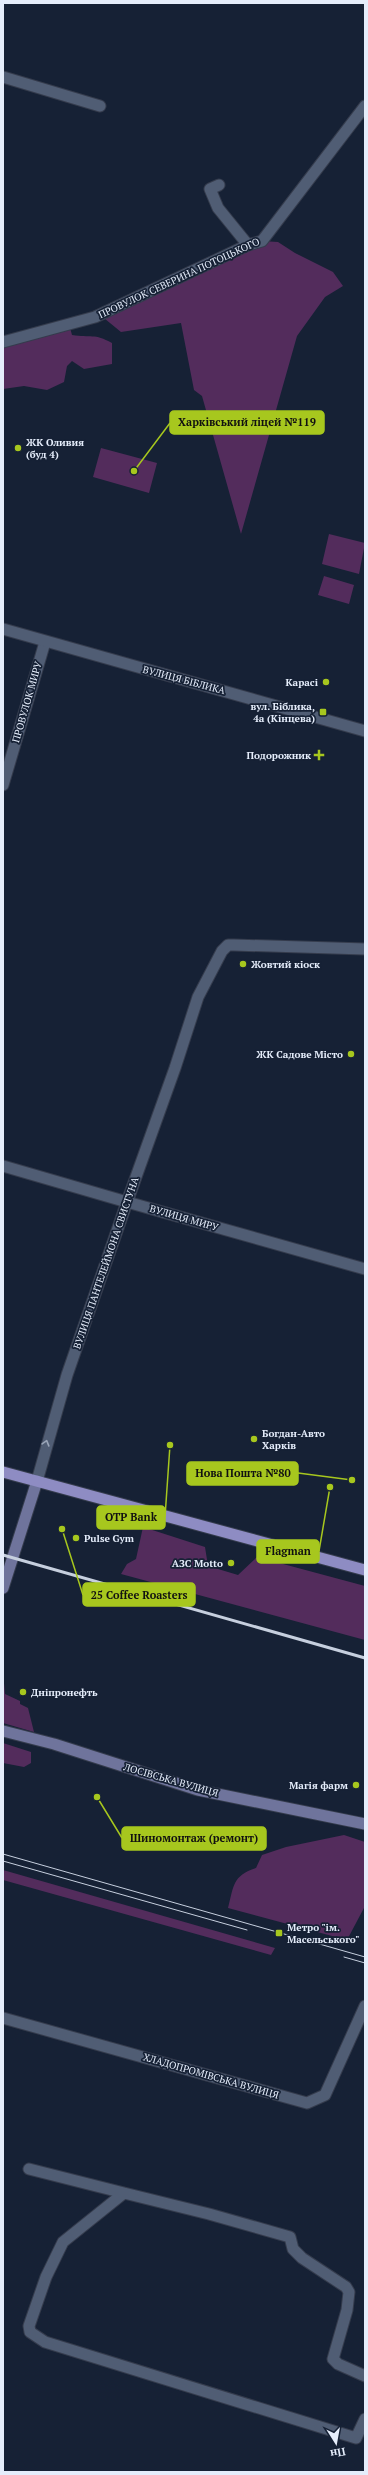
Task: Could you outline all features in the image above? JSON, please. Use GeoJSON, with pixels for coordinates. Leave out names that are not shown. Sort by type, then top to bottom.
{"type":"FeatureCollection","features":[{"type":"Feature","properties":{"kind":"main road"},"geometry":{"type":"LineString","coordinates":[[3,1472],[365,1570]]}},
{"type":"Feature","properties":{"kind":"main road","name":"ВУЛИЦЯ ПАНТЕЛЕЙМОНА СВИСТУНА"},"geometry":{"type":"LineString","coordinates":[[3,1588],[37,1481]]}},
{"type":"Feature","properties":{"kind":"main road","name":"ЛОСІВСЬКА ВУЛИЦЯ"},"geometry":{"type":"LineString","coordinates":[[3,1731],[54,1744],[198,1790],[365,1824]]}},
{"type":"Feature","properties":{"kind":"street"},"geometry":{"type":"LineString","coordinates":[[3,77],[100,106]]}},
{"type":"Feature","properties":{"kind":"street","name":"ПРОВУЛОК СЕВЕРИНА ПОТОЦЬКОГО"},"geometry":{"type":"LineString","coordinates":[[3,342],[95,316],[248,245],[262,241],[365,106]]}},
{"type":"Feature","properties":{"kind":"street"},"geometry":{"type":"LineString","coordinates":[[219,185],[210,189],[218,208],[248,245]]}},
{"type":"Feature","properties":{"kind":"street","name":"ВУЛИЦЯ БІБЛИКА"},"geometry":{"type":"LineString","coordinates":[[3,629],[365,731]]}},
{"type":"Feature","properties":{"kind":"street","name":"ПРОВУЛОК МИРУ"},"geometry":{"type":"LineString","coordinates":[[3,785],[45,642]]}},
{"type":"Feature","properties":{"kind":"street","name":"ВУЛИЦЯ ПАНТЕЛЕЙМОНА СВИСТУНА"},"geometry":{"type":"LineString","coordinates":[[37,1481],[67,1375],[175,1068],[198,997],[222,951],[228,946],[365,949]]}},
{"type":"Feature","properties":{"kind":"street","name":"ВУЛИЦЯ МИРУ"},"geometry":{"type":"LineString","coordinates":[[3,1166],[365,1269]]}},
{"type":"Feature","properties":{"kind":"street","name":"ХЛАДОПРОМІВСЬКА ВУЛИЦЯ"},"geometry":{"type":"LineString","coordinates":[[3,2018],[307,2102],[325,2095],[365,2006]]}},
{"type":"Feature","properties":{"kind":"street"},"geometry":{"type":"LineString","coordinates":[[29,2169],[209,2214],[290,2237],[293,2249],[302,2258],[346,2287],[350,2292],[347,2310],[333,2359],[338,2364],[365,2376]]}},
{"type":"Feature","properties":{"kind":"street"},"geometry":{"type":"LineString","coordinates":[[124,2193],[63,2242],[54,2258],[31,2319],[30,2332],[45,2342],[356,2438],[365,2419]]}},
{"type":"Feature","properties":{"kind":"shaded area"},"geometry":{"type":"Polygon","coordinates":[[[262,241],[278,242],[295,253],[333,272],[343,286],[325,297],[297,336],[241,534],[202,396],[194,390],[181,323],[121,332],[99,314],[262,241]]]}},
{"type":"Feature","properties":{"kind":"shaded area"},"geometry":{"type":"Polygon","coordinates":[[[69,324],[72,335],[101,338],[112,343],[112,364],[84,369],[72,361],[67,366],[64,382],[47,390],[24,386],[3,389],[3,342],[69,324]]]}},
{"type":"Feature","properties":{"kind":"shaded area"},"geometry":{"type":"Polygon","coordinates":[[[101,448],[157,463],[149,493],[93,477],[101,448]]]}},
{"type":"Feature","properties":{"kind":"shaded area"},"geometry":{"type":"Polygon","coordinates":[[[329,534],[365,543],[359,574],[322,564],[329,534]]]}},
{"type":"Feature","properties":{"kind":"shaded area"},"geometry":{"type":"Polygon","coordinates":[[[324,576],[354,585],[349,604],[318,595],[324,576]]]}},
{"type":"Feature","properties":{"kind":"shaded area"},"geometry":{"type":"Polygon","coordinates":[[[143,1527],[205,1547],[208,1566],[238,1575],[257,1557],[365,1586],[365,1640],[121,1574],[127,1564],[136,1559],[143,1527]]]}},
{"type":"Feature","properties":{"kind":"shaded area"},"geometry":{"type":"Polygon","coordinates":[[[3,1672],[5,1694],[20,1701],[20,1704],[28,1708],[34,1732],[3,1723],[3,1672]]]}},
{"type":"Feature","properties":{"kind":"shaded area"},"geometry":{"type":"Polygon","coordinates":[[[3,1743],[31,1752],[31,1763],[24,1767],[3,1763],[3,1743]]]}},
{"type":"Feature","properties":{"kind":"shaded area"},"geometry":{"type":"Polygon","coordinates":[[[344,1835],[365,1842],[365,1906],[347,1940],[228,1908],[233,1888],[238,1878],[248,1871],[256,1868],[262,1855],[286,1847],[344,1835]]]}},
{"type":"Feature","properties":{"kind":"shaded area"},"geometry":{"type":"Polygon","coordinates":[[[3,1870],[275,1948],[271,1955],[3,1880],[3,1870]]]}},
{"type":"Feature","properties":{"kind":"tram line"},"geometry":{"type":"LineString","coordinates":[[3,1854],[365,1957]]}},
{"type":"Feature","properties":{"kind":"tram line"},"geometry":{"type":"LineString","coordinates":[[3,1861],[247,1930]]}},
{"type":"Feature","properties":{"kind":"tram line"},"geometry":{"type":"LineString","coordinates":[[344,1957],[365,1963]]}},
{"type":"Feature","properties":{"kind":"railway"},"geometry":{"type":"LineString","coordinates":[[3,1555],[365,1658]]}},
{"type":"Feature","properties":{"kind":"place","name":"ЖК Оливия (буд 4)"},"geometry":{"type":"Point","coordinates":[18,448]}},
{"type":"Feature","properties":{"kind":"place","name":"Харківський ліцей №119"},"geometry":{"type":"Point","coordinates":[134,471]}},
{"type":"Feature","properties":{"kind":"place","name":"Карасі"},"geometry":{"type":"Point","coordinates":[326,682]}},
{"type":"Feature","properties":{"kind":"place","name":"вул. Біблика, 4а (Кінцева)"},"geometry":{"type":"Point","coordinates":[323,712]}},
{"type":"Feature","properties":{"kind":"place","name":"Подорожник"},"geometry":{"type":"Point","coordinates":[319,755]}},
{"type":"Feature","properties":{"kind":"place","name":"Жовтий кіоск"},"geometry":{"type":"Point","coordinates":[243,964]}},
{"type":"Feature","properties":{"kind":"place","name":"ЖК Садове Місто"},"geometry":{"type":"Point","coordinates":[351,1054]}},
{"type":"Feature","properties":{"kind":"place","name":"Богдан-Авто Харків"},"geometry":{"type":"Point","coordinates":[254,1439]}},
{"type":"Feature","properties":{"kind":"place","name":"OTP Bank"},"geometry":{"type":"Point","coordinates":[170,1445]}},
{"type":"Feature","properties":{"kind":"place","name":"Нова Пошта №80"},"geometry":{"type":"Point","coordinates":[352,1480]}},
{"type":"Feature","properties":{"kind":"place","name":"Flagman"},"geometry":{"type":"Point","coordinates":[330,1487]}},
{"type":"Feature","properties":{"kind":"place","name":"25 Coffee Roasters"},"geometry":{"type":"Point","coordinates":[62,1529]}},
{"type":"Feature","properties":{"kind":"place","name":"Pulse Gym"},"geometry":{"type":"Point","coordinates":[76,1538]}},
{"type":"Feature","properties":{"kind":"place","name":"АЗС Motto"},"geometry":{"type":"Point","coordinates":[231,1563]}},
{"type":"Feature","properties":{"kind":"place","name":"Дніпронефть"},"geometry":{"type":"Point","coordinates":[23,1692]}},
{"type":"Feature","properties":{"kind":"place","name":"Магія фарм"},"geometry":{"type":"Point","coordinates":[356,1785]}},
{"type":"Feature","properties":{"kind":"place","name":"Шиномонтаж (ремонт)"},"geometry":{"type":"Point","coordinates":[97,1797]}},
{"type":"Feature","properties":{"kind":"place","name":"Метро \"ім. Масельського\""},"geometry":{"type":"Point","coordinates":[279,1933]}}]}
